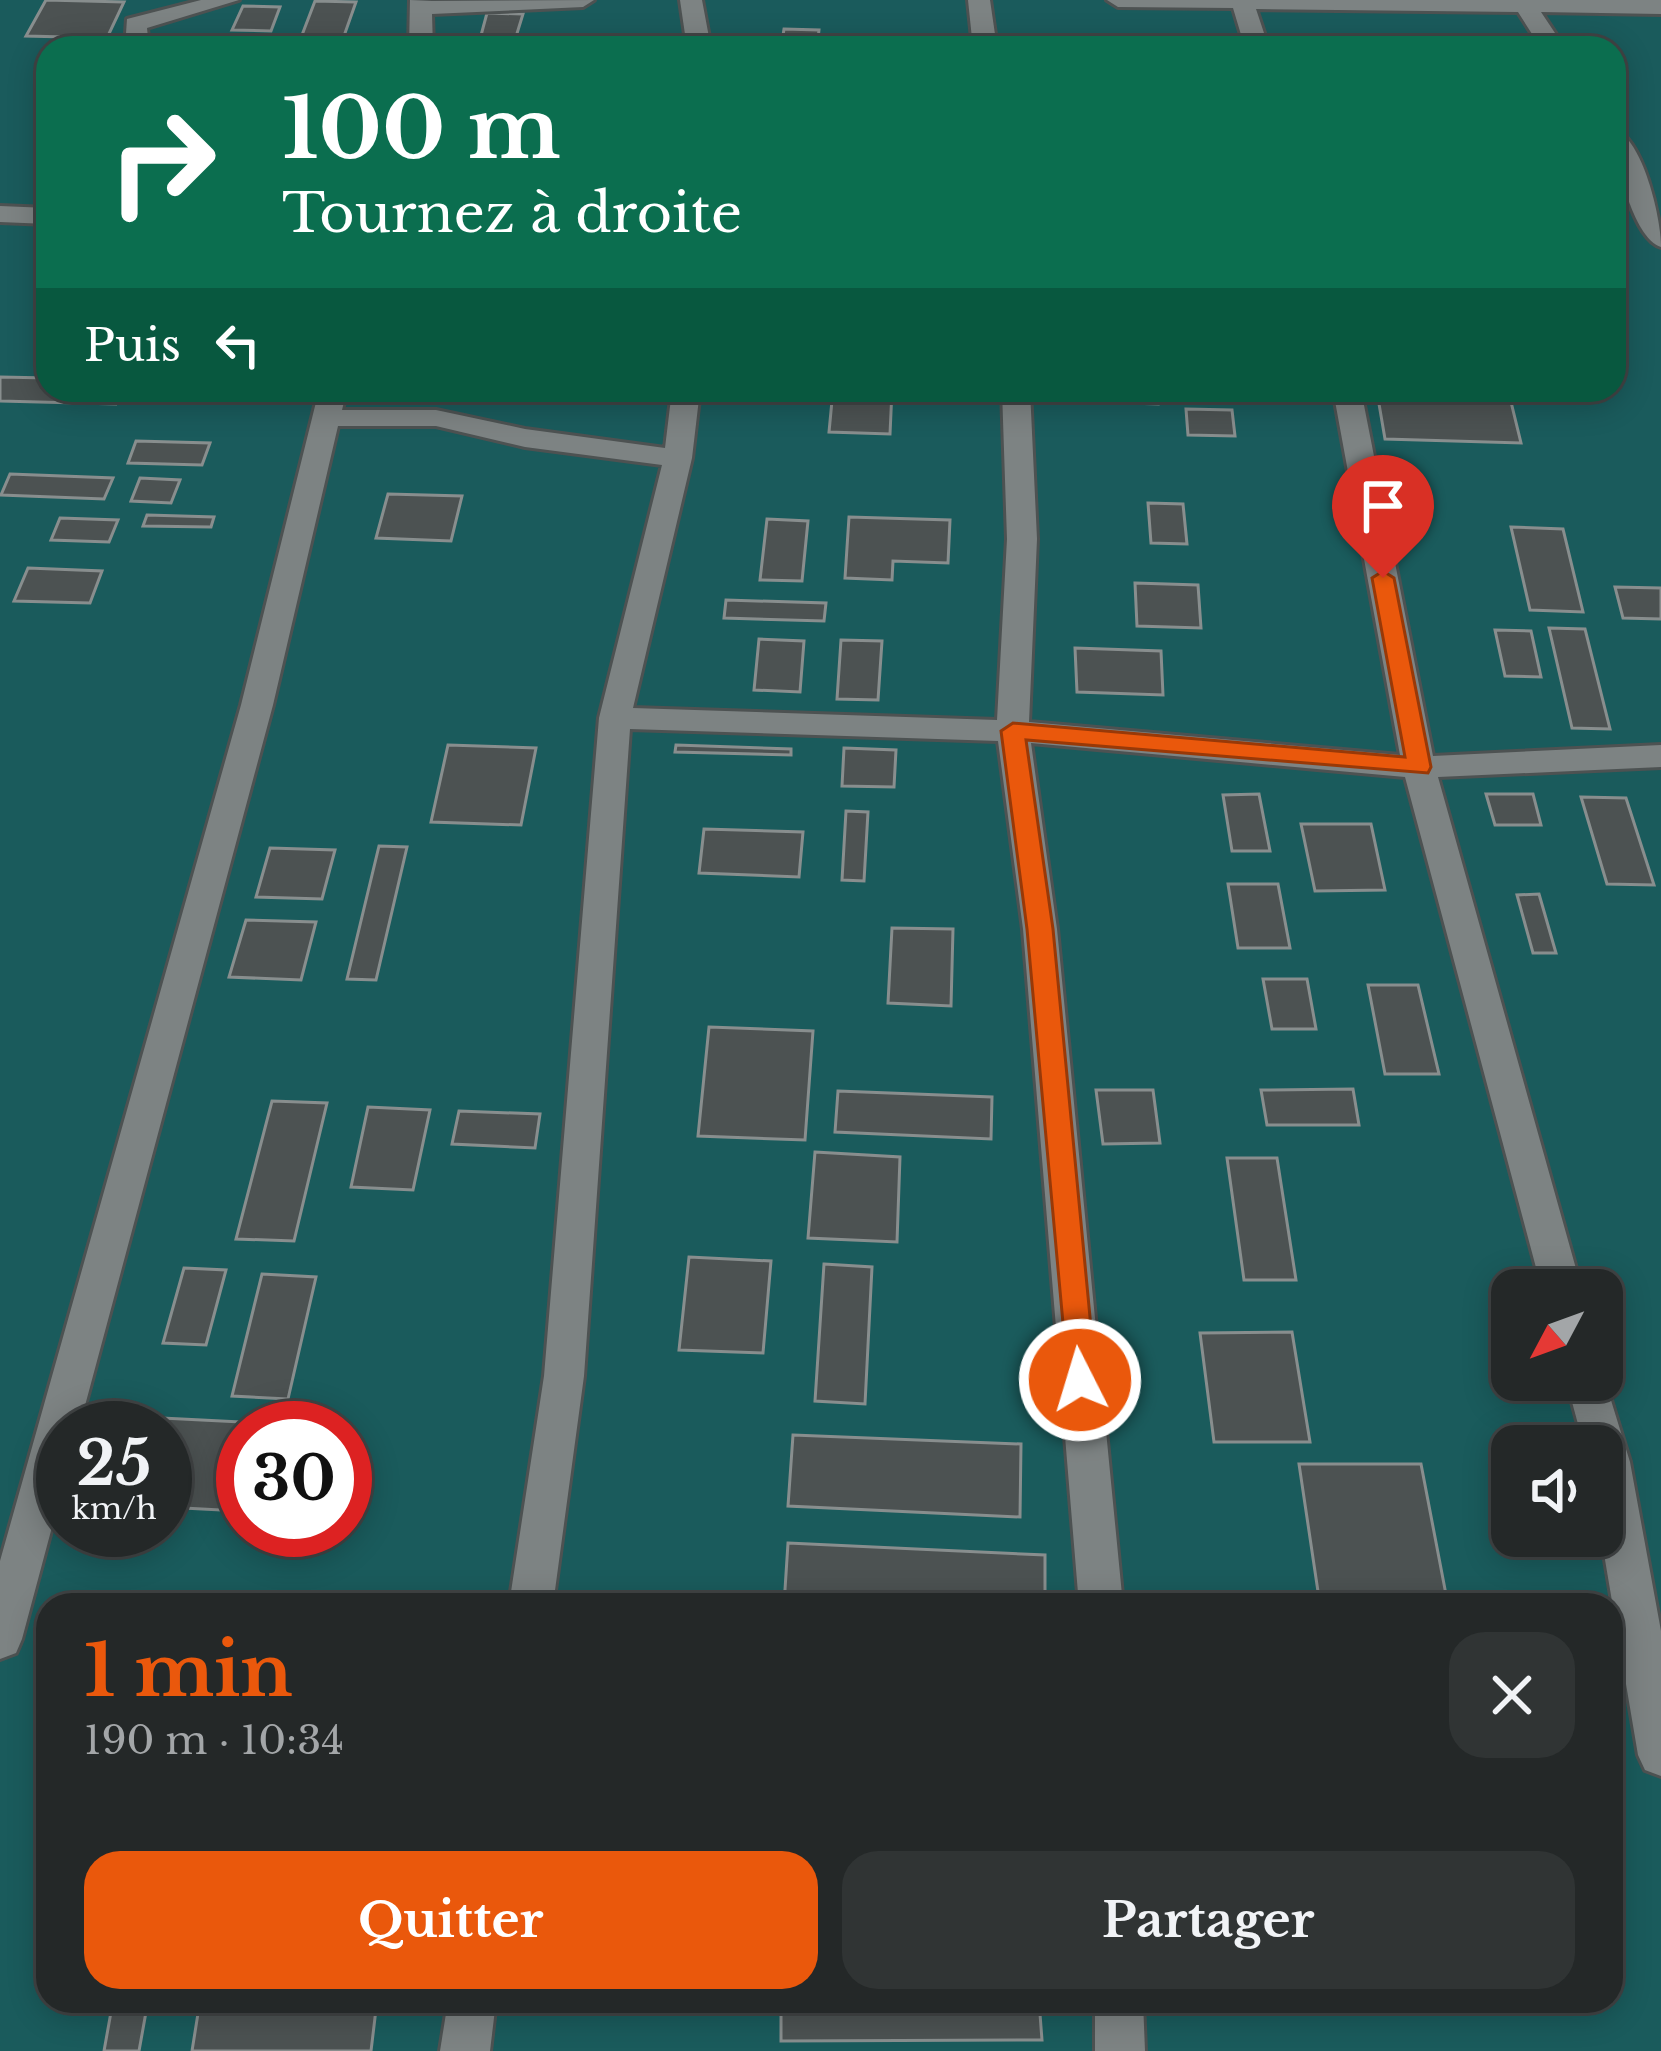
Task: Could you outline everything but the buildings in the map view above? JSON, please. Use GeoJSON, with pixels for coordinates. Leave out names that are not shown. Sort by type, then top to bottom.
{"type":"FeatureCollection","features":[{"type":"Feature","properties":{"kind":"street"},"geometry":{"type":"LineString","coordinates":[[136,36],[135,24],[228,0]]}},
{"type":"Feature","properties":{"kind":"street"},"geometry":{"type":"LineString","coordinates":[[421,36],[421,4],[583,0]]}},
{"type":"Feature","properties":{"kind":"street"},"geometry":{"type":"LineString","coordinates":[[691,0],[697,36]]}},
{"type":"Feature","properties":{"kind":"street"},"geometry":{"type":"LineString","coordinates":[[979,0],[984,36]]}},
{"type":"Feature","properties":{"kind":"street"},"geometry":{"type":"LineString","coordinates":[[1118,0],[1661,7]]}},
{"type":"Feature","properties":{"kind":"street"},"geometry":{"type":"LineString","coordinates":[[1242,2],[1253,36]]}},
{"type":"Feature","properties":{"kind":"street"},"geometry":{"type":"LineString","coordinates":[[1523,3],[1545,36]]}},
{"type":"Feature","properties":{"kind":"street"},"geometry":{"type":"LineString","coordinates":[[1626,162],[1661,239]]}},
{"type":"Feature","properties":{"kind":"street"},"geometry":{"type":"LineString","coordinates":[[0,214],[36,216]]}},
{"type":"Feature","properties":{"kind":"street"},"geometry":{"type":"LineString","coordinates":[[533,1593],[564,1376],[615,718],[678,458],[685,402]]}},
{"type":"Feature","properties":{"kind":"street"},"geometry":{"type":"LineString","coordinates":[[1016,402],[1022,539],[1013,731],[1040,929],[1100,1593]]}},
{"type":"Feature","properties":{"kind":"street"},"geometry":{"type":"LineString","coordinates":[[1349,402],[1419,767],[1556,1269]]}},
{"type":"Feature","properties":{"kind":"street"},"geometry":{"type":"LineString","coordinates":[[0,1639],[257,705],[332,404],[436,418],[526,438],[678,458]]}},
{"type":"Feature","properties":{"kind":"street"},"geometry":{"type":"LineString","coordinates":[[615,718],[1013,731],[1419,767],[1661,756]]}},
{"type":"Feature","properties":{"kind":"street"},"geometry":{"type":"LineString","coordinates":[[1592,1401],[1609,1462],[1661,1755]]}},
{"type":"Feature","properties":{"kind":"street"},"geometry":{"type":"LineString","coordinates":[[465,2051],[470,2013]]}},
{"type":"Feature","properties":{"kind":"street"},"geometry":{"type":"LineString","coordinates":[[1119,2013],[1120,2051]]}},
{"type":"Feature","properties":{"kind":"shaded area"},"geometry":{"type":"Polygon","coordinates":[[[0,0],[1661,0],[1661,2051],[0,2051],[0,0]]]}},
{"type":"Feature","properties":{"kind":"route"},"geometry":{"type":"LineString","coordinates":[[1080,1380],[1040,929],[1013,731],[1419,767],[1383,578]]}}]}
